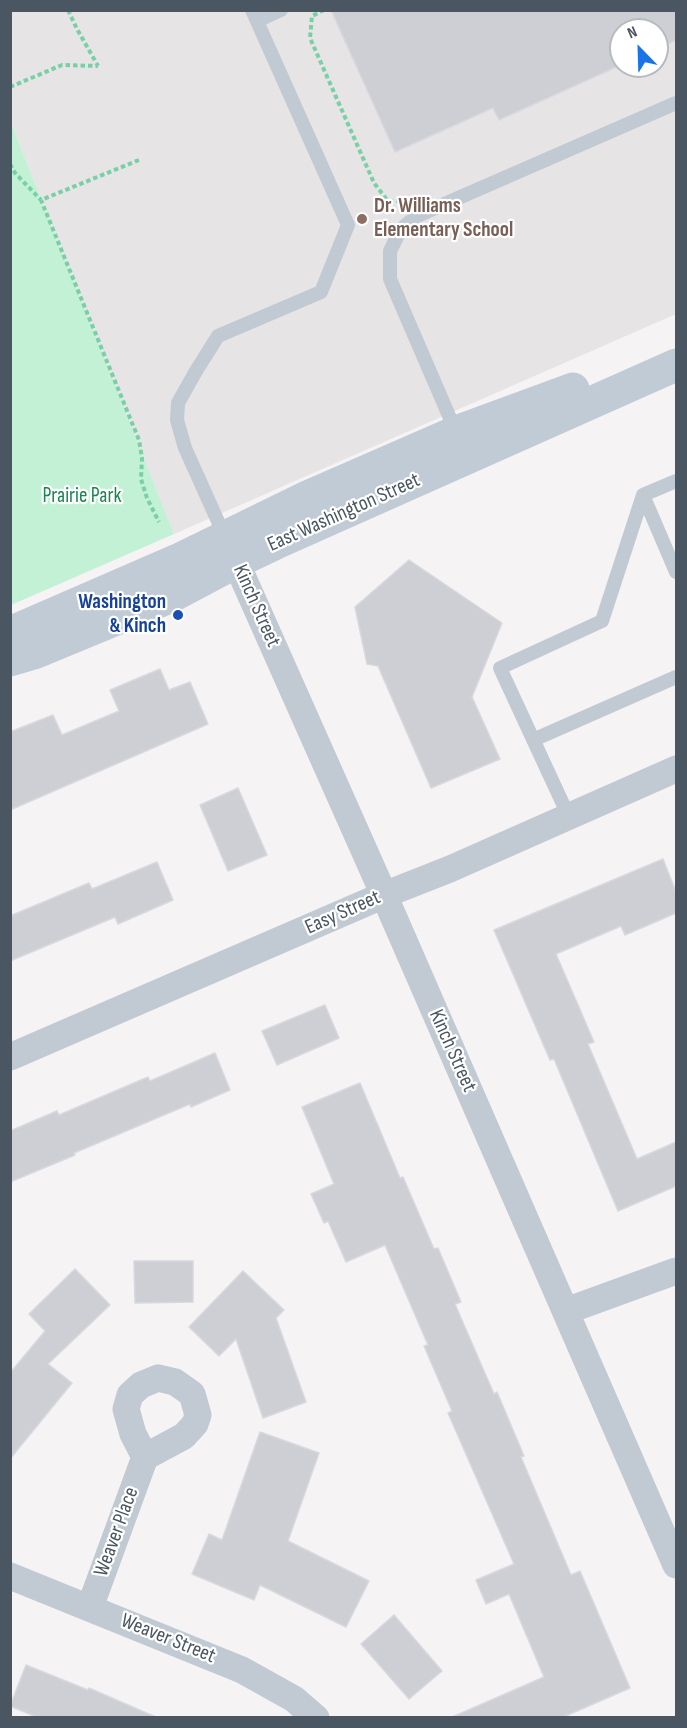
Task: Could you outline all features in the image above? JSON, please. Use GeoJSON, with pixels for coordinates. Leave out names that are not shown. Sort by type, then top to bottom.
{"type":"FeatureCollection","features":[{"type":"Feature","properties":{"kind":"main road","name":"East Washington Street"},"geometry":{"type":"LineString","coordinates":[[10,660],[34,653],[171,596],[231,549],[307,497],[456,432],[562,393],[676,343]]}},
{"type":"Feature","properties":{"kind":"main road","name":"East Washington Street"},"geometry":{"type":"LineString","coordinates":[[10,633],[178,560],[231,549],[676,365]]}},
{"type":"Feature","properties":{"kind":"street","name":"Kinch Street"},"geometry":{"type":"LineString","coordinates":[[231,549],[676,1565]]}},
{"type":"Feature","properties":{"kind":"street","name":"Easy Street"},"geometry":{"type":"LineString","coordinates":[[10,1057],[384,894],[450,869],[676,769]]}},
{"type":"Feature","properties":{"kind":"street"},"geometry":{"type":"LineString","coordinates":[[566,1311],[676,1271]]}},
{"type":"Feature","properties":{"kind":"street","name":"Weaver Place"},"geometry":{"type":"LineString","coordinates":[[90,1607],[145,1457]]}},
{"type":"Feature","properties":{"kind":"street","name":"Weaver Street"},"geometry":{"type":"LineString","coordinates":[[10,1576],[242,1670],[294,1699],[316,1718]]}},
{"type":"Feature","properties":{"kind":"lane"},"geometry":{"type":"LineString","coordinates":[[231,549],[185,448],[177,420],[178,403],[195,370],[218,336],[321,292],[348,225],[254,16],[281,10]]}},
{"type":"Feature","properties":{"kind":"lane"},"geometry":{"type":"LineString","coordinates":[[456,432],[390,279],[390,251],[401,229],[417,216],[676,103]]}},
{"type":"Feature","properties":{"kind":"lane"},"geometry":{"type":"LineString","coordinates":[[569,817],[500,668],[602,621],[643,495],[676,481]]}},
{"type":"Feature","properties":{"kind":"lane"},"geometry":{"type":"LineString","coordinates":[[643,495],[676,572]]}},
{"type":"Feature","properties":{"kind":"lane"},"geometry":{"type":"LineString","coordinates":[[533,740],[676,677]]}},
{"type":"Feature","properties":{"kind":"path"},"geometry":{"type":"LineString","coordinates":[[10,87],[62,65],[98,66],[68,10]]}},
{"type":"Feature","properties":{"kind":"path"},"geometry":{"type":"LineString","coordinates":[[324,10],[312,16],[310,38],[374,183],[388,201],[405,201]]}},
{"type":"Feature","properties":{"kind":"path"},"geometry":{"type":"LineString","coordinates":[[41,200],[140,160]]}},
{"type":"Feature","properties":{"kind":"path"},"geometry":{"type":"LineString","coordinates":[[10,164],[15,173],[41,200],[139,440],[142,458],[141,479],[147,498],[159,522]]}},
{"type":"Feature","properties":{"kind":"shaded area","name":"Dr. Williams Elementary School"},"geometry":{"type":"Polygon","coordinates":[[[11,11],[676,11],[676,314],[174,534],[11,123],[11,11]]]}},
{"type":"Feature","properties":{"kind":"green space","name":"Prairie Park"},"geometry":{"type":"Polygon","coordinates":[[[11,123],[174,534],[10,605],[11,123]]]}},
{"type":"Feature","properties":{"kind":"building"},"geometry":{"type":"Polygon","coordinates":[[[331,10],[676,10],[676,40],[669,43],[669,18],[609,18],[609,70],[499,120],[493,108],[395,152],[331,10]]]}},
{"type":"Feature","properties":{"kind":"building"},"geometry":{"type":"Polygon","coordinates":[[[409,560],[502,623],[472,697],[500,759],[431,788],[378,666],[367,664],[355,607],[409,560]]]}},
{"type":"Feature","properties":{"kind":"building"},"geometry":{"type":"Polygon","coordinates":[[[160,669],[169,690],[190,682],[208,724],[10,810],[10,732],[53,715],[62,735],[119,711],[110,690],[160,669]]]}},
{"type":"Feature","properties":{"kind":"building"},"geometry":{"type":"Polygon","coordinates":[[[238,788],[267,855],[228,871],[200,805],[238,788]]]}},
{"type":"Feature","properties":{"kind":"building"},"geometry":{"type":"Polygon","coordinates":[[[663,859],[676,892],[676,913],[625,935],[621,926],[556,954],[594,1042],[588,1044],[637,1159],[676,1142],[676,1186],[618,1211],[554,1059],[550,1060],[494,930],[663,859]]]}},
{"type":"Feature","properties":{"kind":"building"},"geometry":{"type":"Polygon","coordinates":[[[157,862],[173,900],[118,924],[115,917],[10,961],[10,916],[89,883],[92,889],[157,862]]]}},
{"type":"Feature","properties":{"kind":"building"},"geometry":{"type":"Polygon","coordinates":[[[325,1005],[339,1038],[277,1065],[262,1031],[325,1005]]]}},
{"type":"Feature","properties":{"kind":"building"},"geometry":{"type":"Polygon","coordinates":[[[215,1053],[230,1090],[191,1107],[190,1104],[10,1182],[10,1131],[57,1111],[59,1115],[148,1077],[150,1081],[215,1053]]]}},
{"type":"Feature","properties":{"kind":"building"},"geometry":{"type":"Polygon","coordinates":[[[360,1083],[400,1178],[403,1177],[434,1249],[438,1248],[461,1302],[455,1304],[494,1394],[497,1392],[524,1456],[521,1457],[571,1575],[580,1571],[630,1688],[561,1718],[450,1718],[544,1677],[509,1594],[486,1604],[476,1580],[514,1564],[448,1413],[452,1411],[424,1346],[428,1345],[385,1245],[346,1262],[328,1221],[324,1223],[311,1194],[334,1184],[302,1107],[360,1083]]]}},
{"type":"Feature","properties":{"kind":"building"},"geometry":{"type":"Polygon","coordinates":[[[134,1261],[193,1261],[193,1302],[135,1303],[134,1261]]]}},
{"type":"Feature","properties":{"kind":"building"},"geometry":{"type":"Polygon","coordinates":[[[75,1269],[110,1305],[48,1364],[72,1383],[10,1459],[10,1373],[45,1331],[29,1314],[75,1269]]]}},
{"type":"Feature","properties":{"kind":"building"},"geometry":{"type":"Polygon","coordinates":[[[243,1271],[284,1310],[276,1318],[306,1402],[263,1418],[236,1339],[219,1356],[189,1327],[243,1271]]]}},
{"type":"Feature","properties":{"kind":"building"},"geometry":{"type":"Polygon","coordinates":[[[260,1432],[319,1453],[288,1541],[369,1581],[346,1627],[260,1585],[254,1600],[192,1574],[209,1534],[222,1540],[260,1432]]]}},
{"type":"Feature","properties":{"kind":"building"},"geometry":{"type":"Polygon","coordinates":[[[394,1615],[442,1671],[409,1699],[361,1644],[394,1615]]]}},
{"type":"Feature","properties":{"kind":"building"},"geometry":{"type":"Polygon","coordinates":[[[26,1665],[88,1690],[89,1688],[158,1718],[39,1718],[10,1706],[26,1665]]]}},
{"type":"Feature","properties":{"kind":"place","name":"Dr. Williams Elementary School"},"geometry":{"type":"Point","coordinates":[362,219]}},
{"type":"Feature","properties":{"kind":"place","name":"Washington & Kinch"},"geometry":{"type":"Point","coordinates":[178,615]}}]}
